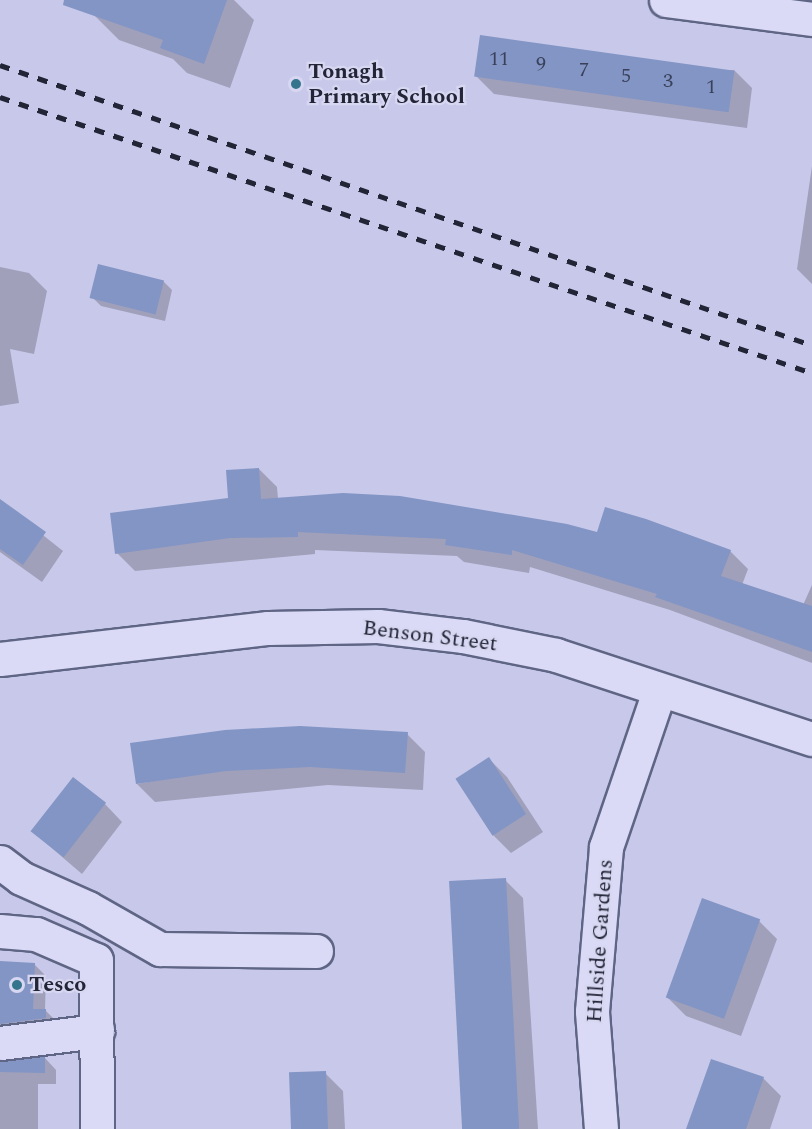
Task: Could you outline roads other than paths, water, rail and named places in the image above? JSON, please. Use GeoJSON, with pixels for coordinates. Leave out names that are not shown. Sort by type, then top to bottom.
{"type":"FeatureCollection","features":[{"type":"Feature","properties":{"kind":"street"},"geometry":{"type":"LineString","coordinates":[[666,0],[812,19]]}},
{"type":"Feature","properties":{"kind":"street","name":"Benson Street"},"geometry":{"type":"LineString","coordinates":[[0,659],[268,628],[378,626],[463,636],[556,655],[812,740]]}},
{"type":"Feature","properties":{"kind":"street","name":"Hillside Gardens"},"geometry":{"type":"LineString","coordinates":[[601,1129],[592,1011],[606,847],[659,691]]}},
{"type":"Feature","properties":{"kind":"street"},"geometry":{"type":"LineString","coordinates":[[0,862],[21,878],[88,908],[160,949],[316,951]]}},
{"type":"Feature","properties":{"kind":"street"},"geometry":{"type":"LineString","coordinates":[[0,931],[36,934],[96,960],[98,1129]]}},
{"type":"Feature","properties":{"kind":"street"},"geometry":{"type":"LineString","coordinates":[[0,1042],[96,1031]]}},
{"type":"Feature","properties":{"kind":"railway"},"geometry":{"type":"LineString","coordinates":[[0,65],[812,345]]}},
{"type":"Feature","properties":{"kind":"railway"},"geometry":{"type":"LineString","coordinates":[[0,97],[812,373]]}},
{"type":"Feature","properties":{"kind":"place","name":"Tonagh Primary School"},"geometry":{"type":"Point","coordinates":[296,84]}},
{"type":"Feature","properties":{"kind":"place","name":"Tesco"},"geometry":{"type":"Point","coordinates":[17,985]}}]}
